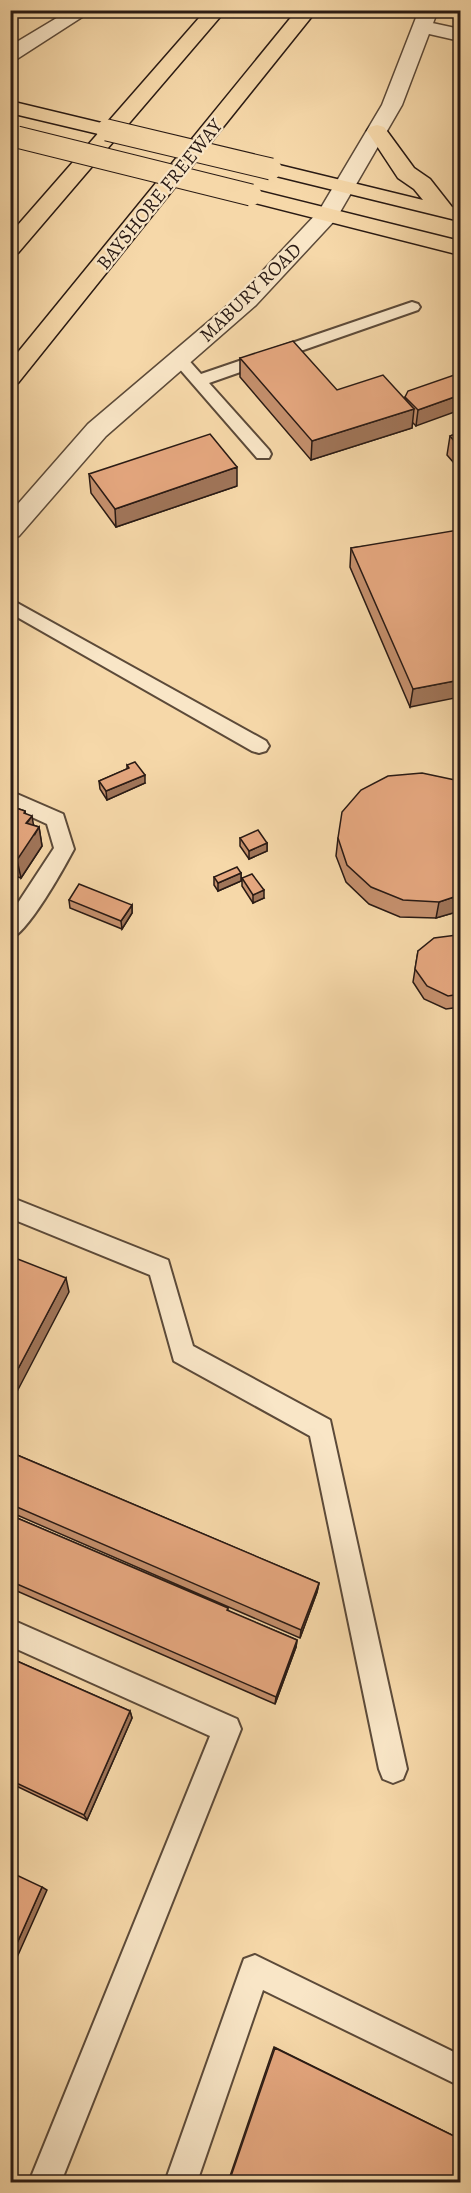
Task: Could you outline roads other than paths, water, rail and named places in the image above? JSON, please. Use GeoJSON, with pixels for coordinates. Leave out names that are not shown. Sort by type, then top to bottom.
{"type":"FeatureCollection","features":[{"type":"Feature","properties":{"kind":"main road"},"geometry":{"type":"LineString","coordinates":[[10,248],[217,10]]}},
{"type":"Feature","properties":{"kind":"main road","name":"BAYSHORE FREEWAY"},"geometry":{"type":"LineString","coordinates":[[10,378],[308,10]]}},
{"type":"Feature","properties":{"kind":"main road"},"geometry":{"type":"LineString","coordinates":[[10,107],[453,214]]}},
{"type":"Feature","properties":{"kind":"main road"},"geometry":{"type":"LineString","coordinates":[[377,131],[406,173],[422,184],[453,214]]}},
{"type":"Feature","properties":{"kind":"main road"},"geometry":{"type":"LineString","coordinates":[[14,136],[460,248]]}},
{"type":"Feature","properties":{"kind":"street"},"geometry":{"type":"LineString","coordinates":[[10,55],[84,10]]}},
{"type":"Feature","properties":{"kind":"street"},"geometry":{"type":"LineString","coordinates":[[426,19],[460,35]]}},
{"type":"Feature","properties":{"kind":"street","name":"MABURY ROAD"},"geometry":{"type":"LineString","coordinates":[[10,531],[66,463],[97,430],[248,300],[328,214],[392,105],[426,19]]}},
{"type":"Feature","properties":{"kind":"lane"},"geometry":{"type":"LineString","coordinates":[[198,381],[412,307]]}},
{"type":"Feature","properties":{"kind":"lane"},"geometry":{"type":"LineString","coordinates":[[179,359],[263,454]]}},
{"type":"Feature","properties":{"kind":"lane"},"geometry":{"type":"LineString","coordinates":[[10,605],[259,746]]}},
{"type":"Feature","properties":{"kind":"lane"},"geometry":{"type":"LineString","coordinates":[[10,798],[56,819],[64,849],[31,903],[10,931]]}},
{"type":"Feature","properties":{"kind":"lane"},"geometry":{"type":"LineString","coordinates":[[10,1207],[160,1268],[183,1353],[321,1429],[393,1769]]}},
{"type":"Feature","properties":{"kind":"lane"},"geometry":{"type":"LineString","coordinates":[[10,1632],[226,1729],[45,2182]]}},
{"type":"Feature","properties":{"kind":"lane"},"geometry":{"type":"LineString","coordinates":[[181,2182],[255,1970],[460,2071]]}}]}
